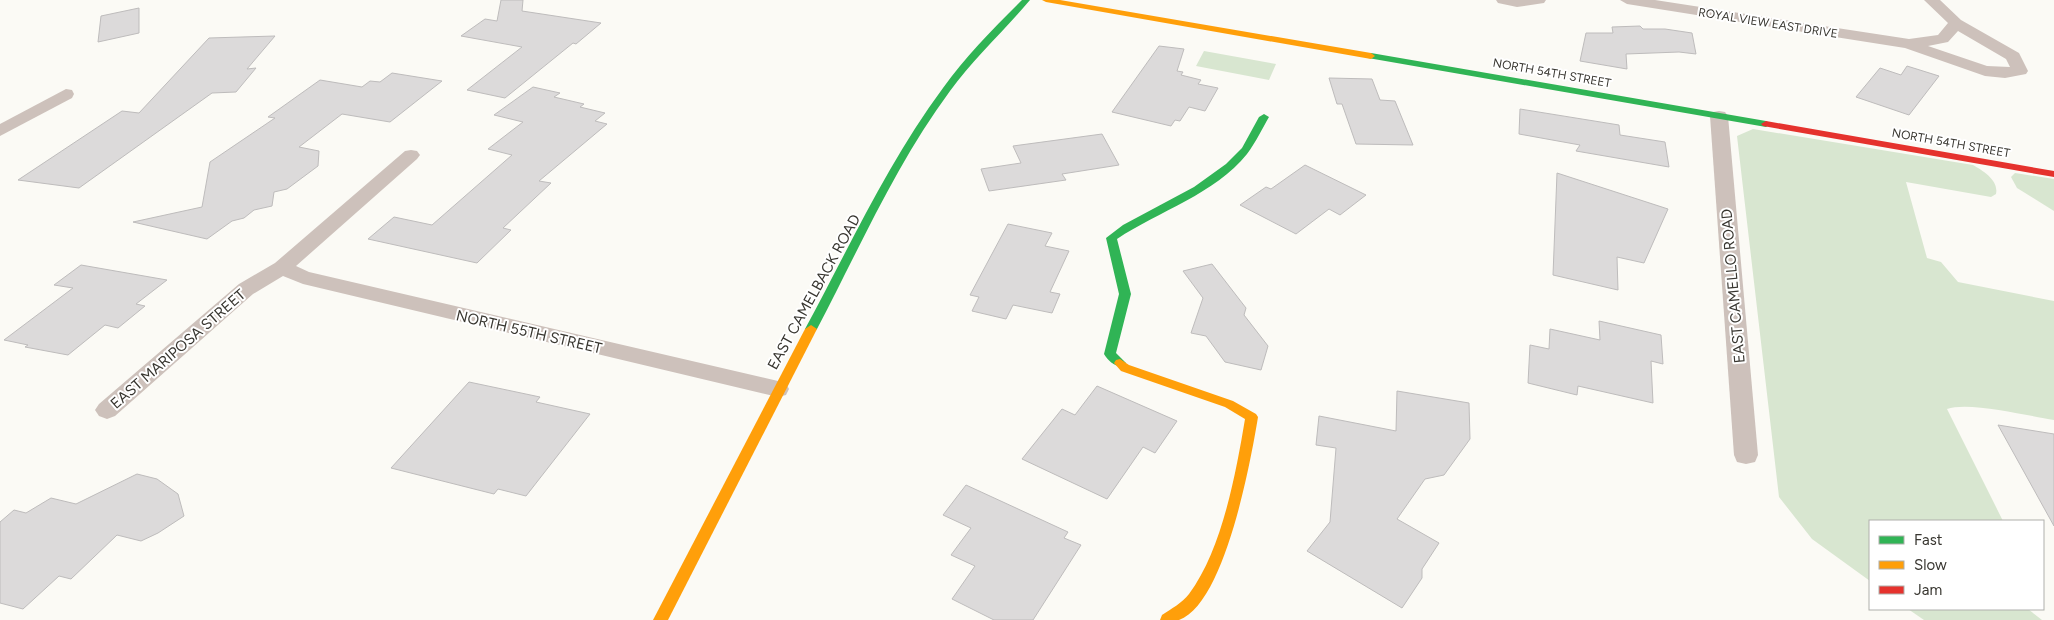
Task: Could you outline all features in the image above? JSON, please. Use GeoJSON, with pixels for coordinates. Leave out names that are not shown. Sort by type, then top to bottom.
{"type":"FeatureCollection","features":[{"type":"Feature","properties":{"kind":"street","name":"EAST CAMELBACK ROAD"},"geometry":{"type":"LineString","coordinates":[[660,620],[778,389],[928,116],[979,48],[1026,0]]}},
{"type":"Feature","properties":{"kind":"street","name":"NORTH 54TH STREET"},"geometry":{"type":"LineString","coordinates":[[1046,0],[2054,174]]}},
{"type":"Feature","properties":{"kind":"street"},"geometry":{"type":"LineString","coordinates":[[1503,0],[1517,3],[1539,0]]}},
{"type":"Feature","properties":{"kind":"street","name":"ROYAL VIEW EAST DRIVE"},"geometry":{"type":"LineString","coordinates":[[1627,0],[1908,44]]}},
{"type":"Feature","properties":{"kind":"street"},"geometry":{"type":"LineString","coordinates":[[1908,44],[1985,71],[2005,73],[2020,71],[2013,56],[1956,23],[1931,0]]}},
{"type":"Feature","properties":{"kind":"street"},"geometry":{"type":"LineString","coordinates":[[1908,44],[1943,39],[1956,23]]}},
{"type":"Feature","properties":{"kind":"street"},"geometry":{"type":"LineString","coordinates":[[0,131],[66,94]]}},
{"type":"Feature","properties":{"kind":"street","name":"EAST CAMELLO ROAD"},"geometry":{"type":"LineString","coordinates":[[1719,116],[1746,455]]}},
{"type":"Feature","properties":{"kind":"street"},"geometry":{"type":"LineString","coordinates":[[1167,620],[1194,599],[1213,569],[1249,441],[1252,418],[1229,404],[1125,368],[1110,354],[1122,313],[1125,294],[1111,238],[1125,226],[1214,176],[1241,154],[1264,118]]}},
{"type":"Feature","properties":{"kind":"street","name":"EAST MARIPOSA STREET"},"geometry":{"type":"LineString","coordinates":[[107,410],[246,289],[282,268],[412,155]]}},
{"type":"Feature","properties":{"kind":"street","name":"NORTH 55TH STREET"},"geometry":{"type":"LineString","coordinates":[[282,268],[303,278],[778,389]]}},
{"type":"Feature","properties":{"kind":"green space"},"geometry":{"type":"Polygon","coordinates":[[[1204,51],[1276,64],[1269,80],[1196,66],[1204,51]]]}},
{"type":"Feature","properties":{"kind":"green space"},"geometry":{"type":"Polygon","coordinates":[[[1753,129],[1973,165],[1993,180],[1996,194],[1991,197],[1906,182],[1927,258],[1941,262],[1958,282],[2054,301],[2054,420],[1984,408],[1957,407],[1947,409],[2002,520],[1869,520],[1869,580],[1812,539],[1779,497],[1737,136],[1753,129]]]}},
{"type":"Feature","properties":{"kind":"green space"},"geometry":{"type":"Polygon","coordinates":[[[2015,173],[2054,179],[2054,211],[2017,188],[2011,177],[2015,173]]]}},
{"type":"Feature","properties":{"kind":"green space"},"geometry":{"type":"Polygon","coordinates":[[[1909,610],[2029,610],[2042,620],[1924,620],[1909,610]]]}},
{"type":"Feature","properties":{"kind":"building"},"geometry":{"type":"Polygon","coordinates":[[[501,0],[523,0],[522,11],[601,23],[505,98],[467,90],[522,47],[461,36],[485,19],[497,21],[501,0]]]}},
{"type":"Feature","properties":{"kind":"building"},"geometry":{"type":"Polygon","coordinates":[[[139,8],[139,33],[98,42],[101,16],[139,8]]]}},
{"type":"Feature","properties":{"kind":"building"},"geometry":{"type":"Polygon","coordinates":[[[1640,26],[1643,29],[1665,29],[1692,33],[1696,54],[1679,52],[1626,54],[1627,69],[1580,61],[1586,33],[1613,33],[1612,27],[1640,26]]]}},
{"type":"Feature","properties":{"kind":"building"},"geometry":{"type":"Polygon","coordinates":[[[275,36],[247,69],[256,68],[236,92],[212,93],[79,188],[18,180],[122,111],[139,113],[209,38],[275,36]]]}},
{"type":"Feature","properties":{"kind":"building"},"geometry":{"type":"Polygon","coordinates":[[[1159,46],[1184,49],[1177,71],[1183,72],[1181,75],[1201,80],[1198,84],[1218,88],[1205,111],[1189,107],[1180,121],[1175,120],[1171,126],[1112,112],[1159,46]]]}},
{"type":"Feature","properties":{"kind":"building"},"geometry":{"type":"Polygon","coordinates":[[[1907,66],[1939,76],[1909,115],[1856,97],[1880,68],[1901,75],[1907,66]]]}},
{"type":"Feature","properties":{"kind":"building"},"geometry":{"type":"Polygon","coordinates":[[[392,73],[442,81],[390,122],[342,114],[299,147],[319,151],[318,166],[287,189],[274,192],[272,206],[254,210],[244,218],[232,221],[207,239],[133,222],[202,207],[210,162],[275,118],[268,117],[320,80],[362,87],[370,81],[380,82],[392,73]]]}},
{"type":"Feature","properties":{"kind":"building"},"geometry":{"type":"Polygon","coordinates":[[[1329,78],[1372,79],[1380,100],[1395,101],[1413,145],[1356,144],[1342,104],[1337,104],[1329,78]]]}},
{"type":"Feature","properties":{"kind":"building"},"geometry":{"type":"Polygon","coordinates":[[[533,87],[560,93],[554,97],[584,104],[580,107],[605,113],[595,121],[607,124],[539,181],[551,183],[503,228],[511,230],[477,263],[368,239],[394,217],[432,225],[512,155],[488,149],[523,122],[494,115],[533,87]]]}},
{"type":"Feature","properties":{"kind":"building"},"geometry":{"type":"Polygon","coordinates":[[[1520,109],[1619,125],[1620,135],[1665,142],[1669,167],[1576,151],[1580,145],[1519,134],[1520,109]]]}},
{"type":"Feature","properties":{"kind":"building"},"geometry":{"type":"Polygon","coordinates":[[[1102,134],[1119,165],[1062,174],[1066,180],[989,191],[981,169],[1021,163],[1013,146],[1102,134]]]}},
{"type":"Feature","properties":{"kind":"building"},"geometry":{"type":"Polygon","coordinates":[[[1305,165],[1366,195],[1340,215],[1329,209],[1296,234],[1240,205],[1266,187],[1271,189],[1305,165]]]}},
{"type":"Feature","properties":{"kind":"building"},"geometry":{"type":"Polygon","coordinates":[[[1557,173],[1668,209],[1644,263],[1617,257],[1618,290],[1553,275],[1557,173]]]}},
{"type":"Feature","properties":{"kind":"building"},"geometry":{"type":"Polygon","coordinates":[[[1008,224],[1052,233],[1045,246],[1069,251],[1050,292],[1060,294],[1052,313],[1013,305],[1006,319],[972,311],[979,297],[970,295],[1008,224]]]}},
{"type":"Feature","properties":{"kind":"building"},"geometry":{"type":"Polygon","coordinates":[[[1212,264],[1246,308],[1244,315],[1268,346],[1261,370],[1225,362],[1206,336],[1191,333],[1203,298],[1183,271],[1212,264]]]}},
{"type":"Feature","properties":{"kind":"building"},"geometry":{"type":"Polygon","coordinates":[[[81,265],[167,280],[136,304],[145,306],[118,328],[105,325],[68,355],[25,347],[28,345],[4,340],[73,288],[54,285],[81,265]]]}},
{"type":"Feature","properties":{"kind":"building"},"geometry":{"type":"Polygon","coordinates":[[[1599,321],[1661,335],[1663,364],[1651,361],[1653,403],[1578,386],[1577,395],[1528,383],[1530,345],[1549,349],[1550,329],[1600,340],[1599,321]]]}},
{"type":"Feature","properties":{"kind":"building"},"geometry":{"type":"Polygon","coordinates":[[[469,382],[540,397],[536,402],[590,414],[526,496],[498,489],[494,494],[391,468],[469,382]]]}},
{"type":"Feature","properties":{"kind":"building"},"geometry":{"type":"Polygon","coordinates":[[[1097,386],[1177,421],[1155,453],[1143,447],[1107,499],[1022,459],[1062,409],[1075,415],[1097,386]]]}},
{"type":"Feature","properties":{"kind":"building"},"geometry":{"type":"Polygon","coordinates":[[[1397,391],[1469,403],[1470,439],[1444,475],[1425,479],[1397,519],[1439,543],[1422,569],[1422,578],[1402,608],[1307,551],[1330,522],[1336,448],[1316,445],[1319,416],[1396,431],[1397,391]]]}},
{"type":"Feature","properties":{"kind":"building"},"geometry":{"type":"Polygon","coordinates":[[[1998,425],[2054,434],[2054,526],[1998,425]]]}},
{"type":"Feature","properties":{"kind":"building"},"geometry":{"type":"Polygon","coordinates":[[[137,474],[157,479],[178,494],[184,516],[158,533],[141,541],[117,535],[71,579],[59,576],[23,609],[0,603],[0,522],[14,510],[26,513],[51,498],[76,504],[137,474]]]}},
{"type":"Feature","properties":{"kind":"building"},"geometry":{"type":"Polygon","coordinates":[[[966,485],[1068,532],[1064,538],[1081,545],[1033,620],[994,620],[952,599],[975,566],[951,555],[971,528],[943,515],[966,485]]]}},
{"type":"Feature","properties":{"kind":"traffic: fast"},"geometry":{"type":"LineString","coordinates":[[811,329],[891,178],[926,119],[964,67],[1026,0]]}},
{"type":"Feature","properties":{"kind":"traffic: fast"},"geometry":{"type":"LineString","coordinates":[[1371,56],[1766,124]]}},
{"type":"Feature","properties":{"kind":"traffic: fast"},"geometry":{"type":"LineString","coordinates":[[1120,363],[1110,354],[1125,294],[1111,238],[1198,189],[1230,166],[1246,149],[1264,117]]}},
{"type":"Feature","properties":{"kind":"traffic: slow"},"geometry":{"type":"LineString","coordinates":[[1046,0],[1371,56]]}},
{"type":"Feature","properties":{"kind":"traffic: slow"},"geometry":{"type":"LineString","coordinates":[[660,620],[811,329]]}},
{"type":"Feature","properties":{"kind":"traffic: slow"},"geometry":{"type":"LineString","coordinates":[[1120,363],[1125,368],[1229,404],[1252,417],[1238,486],[1215,561],[1194,599],[1185,608],[1167,620]]}},
{"type":"Feature","properties":{"kind":"traffic: jam"},"geometry":{"type":"LineString","coordinates":[[1766,124],[2054,174]]}}]}
